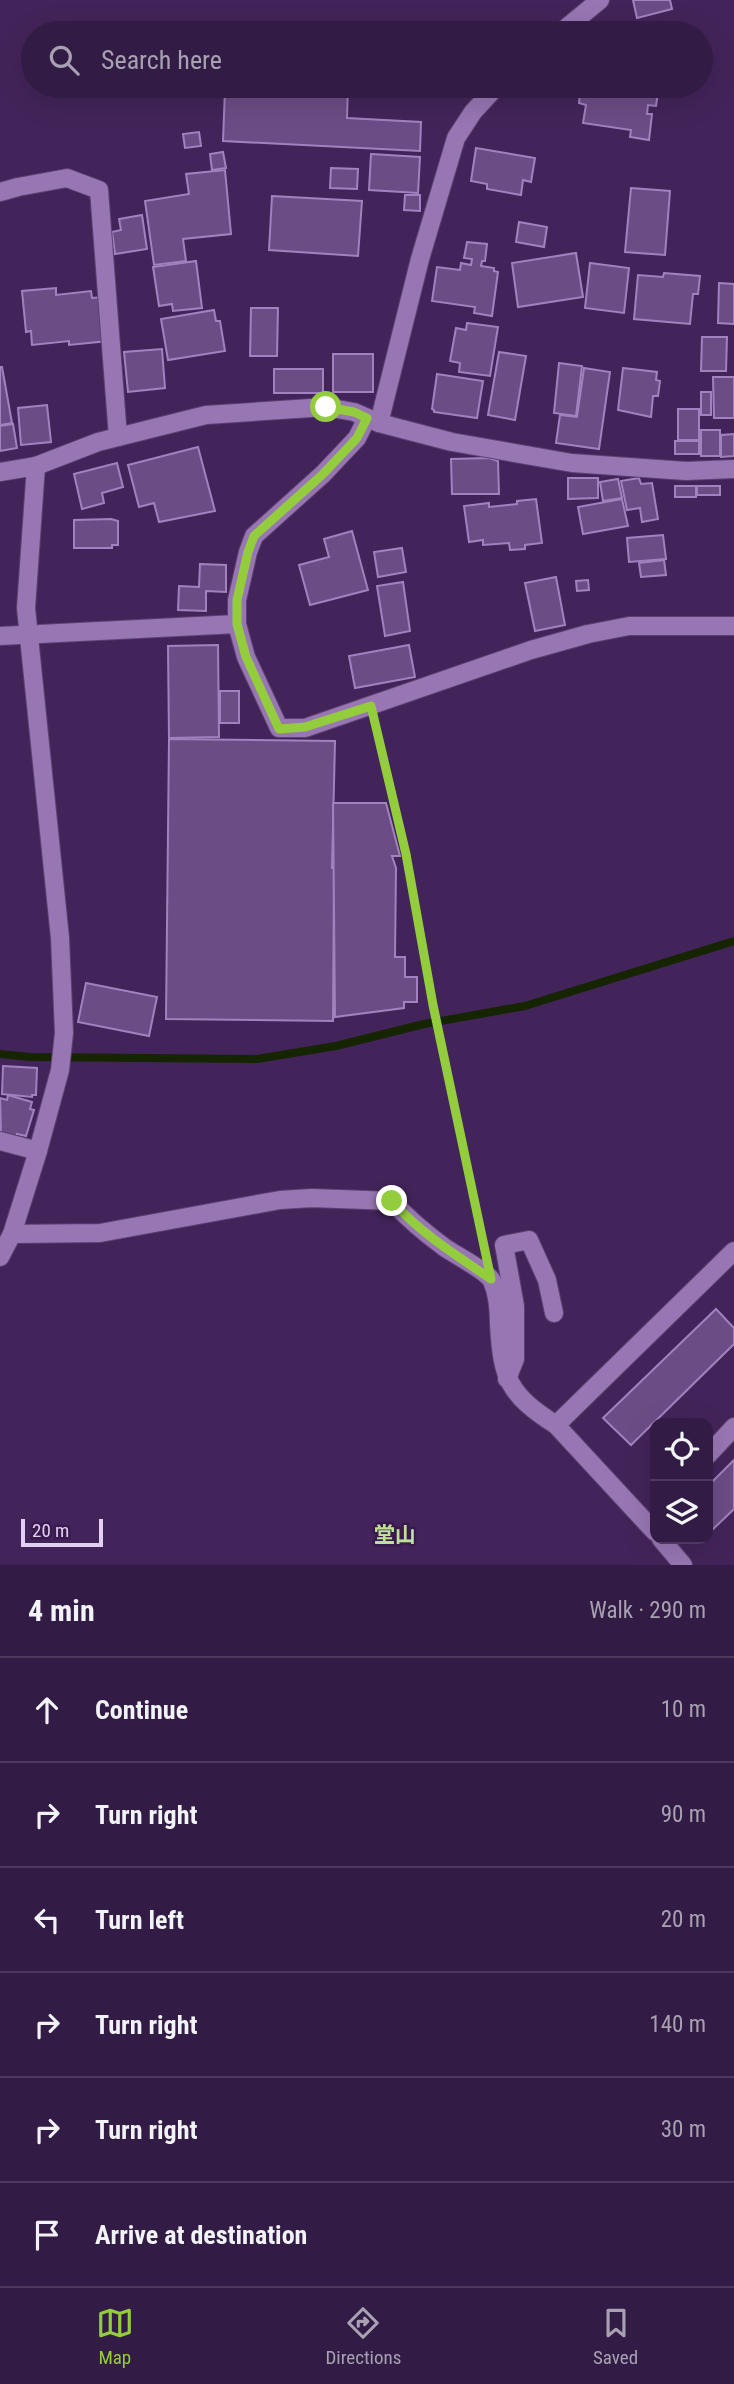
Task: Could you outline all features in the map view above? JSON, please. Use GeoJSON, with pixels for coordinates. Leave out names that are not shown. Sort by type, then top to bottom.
{"type":"FeatureCollection","features":[{"type":"Feature","properties":{"kind":"street"},"geometry":{"type":"LineString","coordinates":[[575,21],[600,0]]}},
{"type":"Feature","properties":{"kind":"street"},"geometry":{"type":"LineString","coordinates":[[486,98],[456,138],[373,421],[323,474],[254,536],[248,552],[237,600],[237,624],[246,657],[279,729],[305,727],[531,650],[588,634],[629,626],[734,626]]}},
{"type":"Feature","properties":{"kind":"street"},"geometry":{"type":"LineString","coordinates":[[0,192],[67,178],[99,190],[118,437]]}},
{"type":"Feature","properties":{"kind":"street"},"geometry":{"type":"LineString","coordinates":[[0,471],[36,466],[118,437],[206,415],[326,407],[354,412],[373,421],[452,442],[572,463],[686,471],[734,469]]}},
{"type":"Feature","properties":{"kind":"street"},"geometry":{"type":"LineString","coordinates":[[0,1257],[12,1234],[38,1152],[60,1070],[64,1033],[60,938],[26,608],[36,466]]}},
{"type":"Feature","properties":{"kind":"street"},"geometry":{"type":"LineString","coordinates":[[0,636],[237,624]]}},
{"type":"Feature","properties":{"kind":"street"},"geometry":{"type":"LineString","coordinates":[[0,1141],[38,1152]]}},
{"type":"Feature","properties":{"kind":"street"},"geometry":{"type":"LineString","coordinates":[[12,1234],[100,1233],[280,1200],[312,1198],[392,1201],[408,1220],[491,1279],[499,1303],[501,1357],[508,1379],[520,1398],[556,1425],[650,1519]]}},
{"type":"Feature","properties":{"kind":"street"},"geometry":{"type":"LineString","coordinates":[[508,1379],[515,1359],[514,1306],[504,1245],[529,1240],[547,1280],[554,1313]]}},
{"type":"Feature","properties":{"kind":"street"},"geometry":{"type":"LineString","coordinates":[[556,1425],[734,1251]]}},
{"type":"Feature","properties":{"kind":"street"},"geometry":{"type":"LineString","coordinates":[[713,1450],[734,1427]]}},
{"type":"Feature","properties":{"kind":"street"},"geometry":{"type":"LineString","coordinates":[[665,1544],[683,1565]]}},
{"type":"Feature","properties":{"kind":"path"},"geometry":{"type":"LineString","coordinates":[[371,706],[406,854],[433,1005],[483,1240]]}},
{"type":"Feature","properties":{"kind":"building"},"geometry":{"type":"Polygon","coordinates":[[[633,0],[670,0],[672,9],[637,18],[633,0]]]}},
{"type":"Feature","properties":{"kind":"building"},"geometry":{"type":"Polygon","coordinates":[[[225,98],[348,98],[347,118],[421,122],[420,151],[223,141],[225,98]]]}},
{"type":"Feature","properties":{"kind":"building"},"geometry":{"type":"Polygon","coordinates":[[[580,98],[657,98],[656,106],[648,105],[647,114],[652,114],[649,140],[630,137],[631,130],[583,123],[586,105],[579,103],[580,98]]]}},
{"type":"Feature","properties":{"kind":"building"},"geometry":{"type":"Polygon","coordinates":[[[199,132],[201,146],[185,148],[183,134],[199,132]]]}},
{"type":"Feature","properties":{"kind":"building"},"geometry":{"type":"Polygon","coordinates":[[[476,148],[535,158],[531,182],[523,180],[521,195],[487,189],[487,184],[471,181],[476,148]]]}},
{"type":"Feature","properties":{"kind":"building"},"geometry":{"type":"Polygon","coordinates":[[[223,152],[226,168],[212,170],[210,154],[223,152]]]}},
{"type":"Feature","properties":{"kind":"building"},"geometry":{"type":"Polygon","coordinates":[[[371,154],[420,157],[418,193],[369,190],[371,154]]]}},
{"type":"Feature","properties":{"kind":"building"},"geometry":{"type":"Polygon","coordinates":[[[331,168],[358,169],[357,189],[330,188],[331,168]]]}},
{"type":"Feature","properties":{"kind":"building"},"geometry":{"type":"Polygon","coordinates":[[[225,170],[231,234],[183,239],[186,261],[154,265],[145,201],[189,194],[186,174],[225,170]]]}},
{"type":"Feature","properties":{"kind":"building"},"geometry":{"type":"Polygon","coordinates":[[[631,188],[670,191],[665,255],[625,252],[631,188]]]}},
{"type":"Feature","properties":{"kind":"building"},"geometry":{"type":"Polygon","coordinates":[[[405,195],[420,195],[420,211],[404,210],[405,195]]]}},
{"type":"Feature","properties":{"kind":"building"},"geometry":{"type":"Polygon","coordinates":[[[272,196],[362,201],[358,256],[269,250],[272,196]]]}},
{"type":"Feature","properties":{"kind":"building"},"geometry":{"type":"Polygon","coordinates":[[[142,215],[147,249],[115,254],[112,232],[121,230],[119,219],[142,215]]]}},
{"type":"Feature","properties":{"kind":"building"},"geometry":{"type":"Polygon","coordinates":[[[519,222],[547,227],[544,247],[516,242],[519,222]]]}},
{"type":"Feature","properties":{"kind":"building"},"geometry":{"type":"Polygon","coordinates":[[[467,242],[487,244],[485,261],[482,261],[481,266],[494,268],[494,271],[498,272],[492,316],[474,313],[475,307],[432,301],[437,267],[460,270],[461,263],[471,265],[472,259],[464,258],[467,242]]]}},
{"type":"Feature","properties":{"kind":"building"},"geometry":{"type":"Polygon","coordinates":[[[576,253],[583,297],[518,307],[512,263],[576,253]]]}},
{"type":"Feature","properties":{"kind":"building"},"geometry":{"type":"Polygon","coordinates":[[[196,261],[202,308],[173,311],[172,304],[159,306],[153,267],[196,261]]]}},
{"type":"Feature","properties":{"kind":"building"},"geometry":{"type":"Polygon","coordinates":[[[590,263],[629,268],[624,313],[585,308],[590,263]]]}},
{"type":"Feature","properties":{"kind":"building"},"geometry":{"type":"Polygon","coordinates":[[[664,273],[700,276],[698,294],[693,294],[690,324],[634,319],[638,275],[663,277],[664,273]]]}},
{"type":"Feature","properties":{"kind":"building"},"geometry":{"type":"Polygon","coordinates":[[[719,283],[734,284],[734,324],[718,323],[719,283]]]}},
{"type":"Feature","properties":{"kind":"building"},"geometry":{"type":"Polygon","coordinates":[[[56,288],[56,295],[91,291],[92,298],[104,297],[108,341],[32,345],[31,331],[26,332],[22,291],[56,288]]]}},
{"type":"Feature","properties":{"kind":"building"},"geometry":{"type":"Polygon","coordinates":[[[251,308],[278,308],[277,356],[250,356],[251,308]]]}},
{"type":"Feature","properties":{"kind":"building"},"geometry":{"type":"Polygon","coordinates":[[[214,310],[216,321],[220,321],[225,351],[168,360],[161,319],[214,310]]]}},
{"type":"Feature","properties":{"kind":"building"},"geometry":{"type":"Polygon","coordinates":[[[467,323],[498,327],[490,376],[459,372],[460,363],[450,361],[456,328],[466,330],[467,323]]]}},
{"type":"Feature","properties":{"kind":"building"},"geometry":{"type":"Polygon","coordinates":[[[702,337],[727,337],[726,371],[701,371],[702,337]]]}},
{"type":"Feature","properties":{"kind":"building"},"geometry":{"type":"Polygon","coordinates":[[[162,349],[165,388],[128,392],[124,352],[162,349]]]}},
{"type":"Feature","properties":{"kind":"building"},"geometry":{"type":"Polygon","coordinates":[[[499,352],[526,356],[515,420],[488,415],[499,352]]]}},
{"type":"Feature","properties":{"kind":"building"},"geometry":{"type":"Polygon","coordinates":[[[333,354],[373,354],[373,392],[333,392],[333,354]]]}},
{"type":"Feature","properties":{"kind":"building"},"geometry":{"type":"Polygon","coordinates":[[[559,363],[582,366],[576,416],[554,413],[559,363]]]}},
{"type":"Feature","properties":{"kind":"building"},"geometry":{"type":"Polygon","coordinates":[[[0,367],[12,423],[0,425],[0,367]]]}},
{"type":"Feature","properties":{"kind":"building"},"geometry":{"type":"Polygon","coordinates":[[[584,368],[610,372],[599,449],[556,443],[560,415],[577,417],[584,368]]]}},
{"type":"Feature","properties":{"kind":"building"},"geometry":{"type":"Polygon","coordinates":[[[623,368],[657,372],[656,380],[660,381],[658,396],[653,396],[651,417],[618,410],[623,368]]]}},
{"type":"Feature","properties":{"kind":"building"},"geometry":{"type":"Polygon","coordinates":[[[274,369],[323,369],[323,393],[274,393],[274,369]]]}},
{"type":"Feature","properties":{"kind":"building"},"geometry":{"type":"Polygon","coordinates":[[[437,374],[483,381],[477,418],[434,412],[432,409],[437,374]]]}},
{"type":"Feature","properties":{"kind":"building"},"geometry":{"type":"Polygon","coordinates":[[[713,377],[734,377],[734,418],[714,418],[713,377]]]}},
{"type":"Feature","properties":{"kind":"building"},"geometry":{"type":"Polygon","coordinates":[[[701,392],[711,392],[711,415],[701,415],[701,392]]]}},
{"type":"Feature","properties":{"kind":"building"},"geometry":{"type":"Polygon","coordinates":[[[47,405],[51,442],[21,445],[18,408],[47,405]]]}},
{"type":"Feature","properties":{"kind":"building"},"geometry":{"type":"Polygon","coordinates":[[[678,409],[699,409],[699,440],[678,440],[678,409]]]}},
{"type":"Feature","properties":{"kind":"building"},"geometry":{"type":"Polygon","coordinates":[[[13,424],[17,448],[0,451],[0,426],[13,424]]]}},
{"type":"Feature","properties":{"kind":"building"},"geometry":{"type":"Polygon","coordinates":[[[701,430],[720,430],[720,456],[701,456],[701,430]]]}},
{"type":"Feature","properties":{"kind":"building"},"geometry":{"type":"Polygon","coordinates":[[[734,434],[734,456],[721,457],[721,435],[734,434]]]}},
{"type":"Feature","properties":{"kind":"building"},"geometry":{"type":"Polygon","coordinates":[[[675,441],[699,441],[699,454],[675,454],[675,441]]]}},
{"type":"Feature","properties":{"kind":"building"},"geometry":{"type":"Polygon","coordinates":[[[198,447],[215,511],[159,522],[154,503],[139,507],[128,465],[198,447]]]}},
{"type":"Feature","properties":{"kind":"building"},"geometry":{"type":"Polygon","coordinates":[[[489,458],[498,461],[499,494],[452,494],[451,459],[489,458]]]}},
{"type":"Feature","properties":{"kind":"building"},"geometry":{"type":"Polygon","coordinates":[[[117,463],[123,487],[102,493],[104,503],[82,509],[74,474],[117,463]]]}},
{"type":"Feature","properties":{"kind":"building"},"geometry":{"type":"Polygon","coordinates":[[[568,478],[598,478],[598,498],[568,499],[568,478]]]}},
{"type":"Feature","properties":{"kind":"building"},"geometry":{"type":"Polygon","coordinates":[[[639,478],[641,484],[652,483],[658,519],[642,522],[640,508],[627,510],[621,481],[639,478]]]}},
{"type":"Feature","properties":{"kind":"building"},"geometry":{"type":"Polygon","coordinates":[[[618,479],[622,498],[603,501],[600,482],[618,479]]]}},
{"type":"Feature","properties":{"kind":"building"},"geometry":{"type":"Polygon","coordinates":[[[675,486],[696,486],[696,497],[675,497],[675,486]]]}},
{"type":"Feature","properties":{"kind":"building"},"geometry":{"type":"Polygon","coordinates":[[[697,486],[720,486],[720,495],[697,495],[697,486]]]}},
{"type":"Feature","properties":{"kind":"building"},"geometry":{"type":"Polygon","coordinates":[[[536,499],[542,543],[525,545],[525,549],[510,550],[509,543],[483,545],[483,540],[469,542],[464,506],[489,503],[489,507],[536,499]]]}},
{"type":"Feature","properties":{"kind":"building"},"geometry":{"type":"Polygon","coordinates":[[[622,499],[628,526],[583,534],[578,507],[622,499]]]}},
{"type":"Feature","properties":{"kind":"building"},"geometry":{"type":"Polygon","coordinates":[[[74,520],[118,521],[118,545],[112,545],[112,548],[74,548],[74,520]]]}},
{"type":"Feature","properties":{"kind":"building"},"geometry":{"type":"Polygon","coordinates":[[[352,531],[368,590],[310,605],[299,565],[329,557],[324,539],[352,531]]]}},
{"type":"Feature","properties":{"kind":"building"},"geometry":{"type":"Polygon","coordinates":[[[663,535],[666,559],[629,562],[627,538],[663,535]]]}},
{"type":"Feature","properties":{"kind":"building"},"geometry":{"type":"Polygon","coordinates":[[[402,548],[406,572],[378,577],[374,552],[402,548]]]}},
{"type":"Feature","properties":{"kind":"building"},"geometry":{"type":"Polygon","coordinates":[[[664,560],[666,575],[641,577],[639,563],[664,560]]]}},
{"type":"Feature","properties":{"kind":"building"},"geometry":{"type":"Polygon","coordinates":[[[200,564],[226,565],[226,592],[206,591],[206,611],[178,610],[179,586],[199,587],[200,564]]]}},
{"type":"Feature","properties":{"kind":"building"},"geometry":{"type":"Polygon","coordinates":[[[556,577],[565,625],[535,631],[525,583],[556,577]]]}},
{"type":"Feature","properties":{"kind":"building"},"geometry":{"type":"Polygon","coordinates":[[[588,580],[589,590],[577,591],[576,581],[588,580]]]}},
{"type":"Feature","properties":{"kind":"building"},"geometry":{"type":"Polygon","coordinates":[[[403,582],[410,631],[385,636],[377,586],[403,582]]]}},
{"type":"Feature","properties":{"kind":"building"},"geometry":{"type":"Polygon","coordinates":[[[218,645],[219,737],[169,738],[168,646],[218,645]]]}},
{"type":"Feature","properties":{"kind":"building"},"geometry":{"type":"Polygon","coordinates":[[[409,645],[415,677],[355,688],[349,656],[409,645]]]}},
{"type":"Feature","properties":{"kind":"building"},"geometry":{"type":"Polygon","coordinates":[[[220,691],[239,691],[239,723],[220,723],[220,691]]]}},
{"type":"Feature","properties":{"kind":"building"},"geometry":{"type":"Polygon","coordinates":[[[169,739],[335,741],[333,1021],[166,1019],[169,739]]]}},
{"type":"Feature","properties":{"kind":"building"},"geometry":{"type":"Polygon","coordinates":[[[333,803],[386,803],[400,856],[392,856],[396,868],[395,957],[405,957],[405,977],[417,977],[417,1002],[404,1002],[404,1008],[335,1017],[333,803]]]}},
{"type":"Feature","properties":{"kind":"building"},"geometry":{"type":"Polygon","coordinates":[[[86,983],[157,997],[149,1036],[78,1022],[86,983]]]}},
{"type":"Feature","properties":{"kind":"building"},"geometry":{"type":"Polygon","coordinates":[[[3,1066],[37,1068],[36,1095],[32,1097],[2,1094],[3,1066]]]}},
{"type":"Feature","properties":{"kind":"building"},"geometry":{"type":"Polygon","coordinates":[[[8,1095],[32,1102],[30,1109],[34,1110],[26,1136],[17,1134],[16,1138],[1,1133],[0,1098],[7,1100],[8,1095]]]}},
{"type":"Feature","properties":{"kind":"building"},"geometry":{"type":"Polygon","coordinates":[[[716,1309],[734,1328],[734,1344],[659,1418],[650,1418],[650,1426],[631,1445],[603,1418],[716,1309]]]}},
{"type":"Feature","properties":{"kind":"building"},"geometry":{"type":"Polygon","coordinates":[[[734,1460],[734,1509],[713,1529],[713,1481],[734,1460]]]}},
{"type":"Feature","properties":{"kind":"waterway"},"geometry":{"type":"LineString","coordinates":[[0,1054],[30,1057],[257,1059],[336,1046],[424,1024],[525,1006],[734,941]]}},
{"type":"Feature","properties":{"kind":"district","name":"堂山"},"geometry":{"type":"Point","coordinates":[395,1535]}},
{"type":"Feature","properties":{"kind":"route"},"geometry":{"type":"LineString","coordinates":[[326,407],[354,412],[367,418],[357,438],[323,474],[254,536],[237,600],[237,624],[246,657],[279,729],[305,727],[371,706],[406,854],[433,1005],[491,1279],[408,1220],[392,1201]]}}]}
